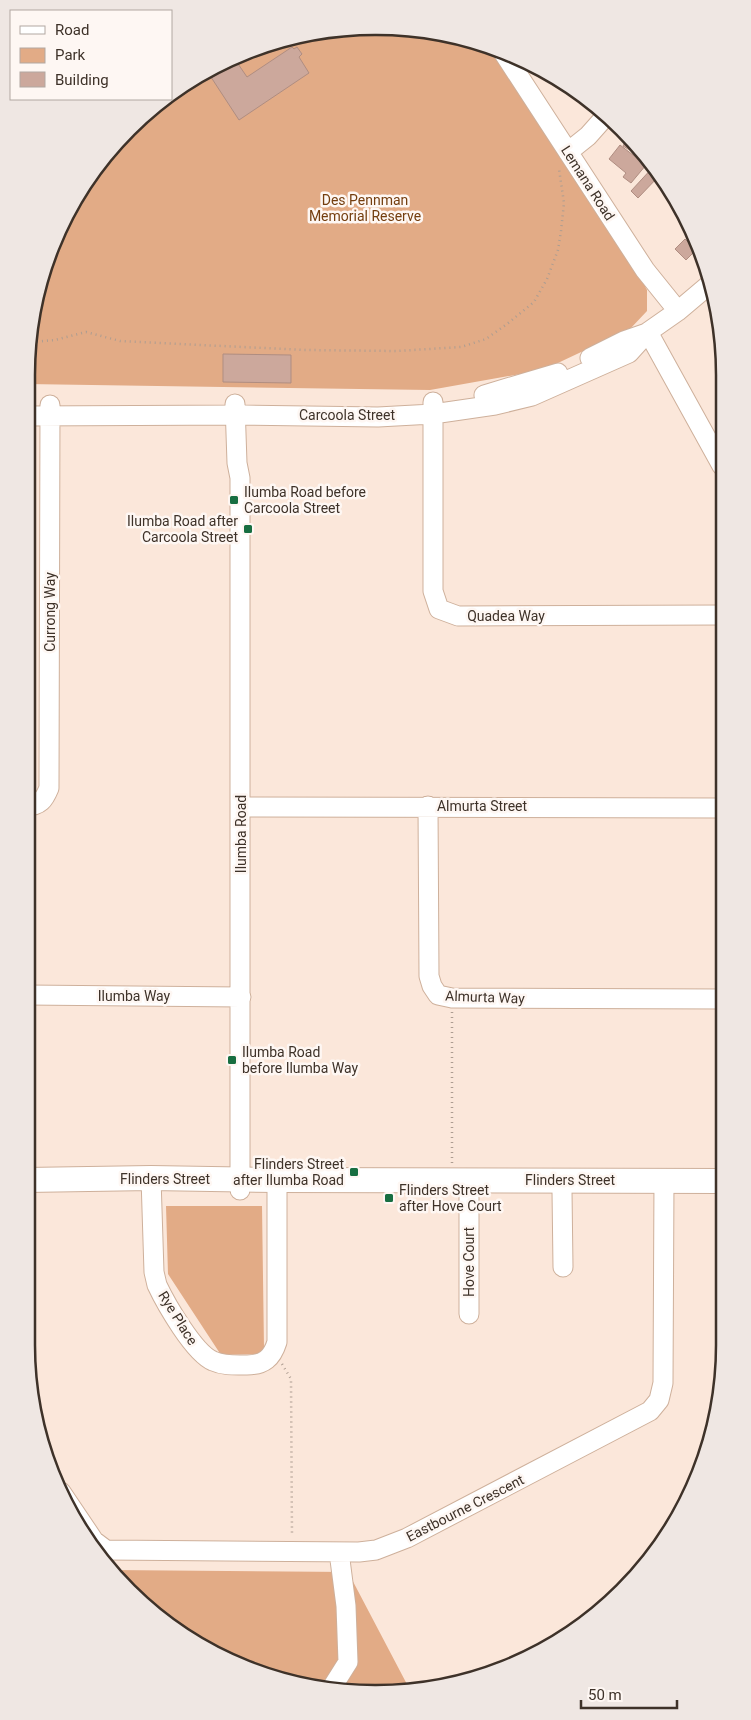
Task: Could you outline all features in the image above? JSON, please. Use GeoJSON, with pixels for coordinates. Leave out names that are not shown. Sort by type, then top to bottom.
{"type":"FeatureCollection","features":[{"type":"Feature","properties":{"kind":"main road","name":"Flinders Street"},"geometry":{"type":"LineString","coordinates":[[35,1180],[277,1185],[464,1180],[664,1186],[716,1191]]}},
{"type":"Feature","properties":{"kind":"main road","name":"Flinders Street"},"geometry":{"type":"LineString","coordinates":[[464,1180],[562,1191],[716,1183]]}},
{"type":"Feature","properties":{"kind":"main road","name":"Flinders Street"},"geometry":{"type":"LineString","coordinates":[[35,1190],[152,1184]]}},
{"type":"Feature","properties":{"kind":"street","name":"Lemana Road"},"geometry":{"type":"LineString","coordinates":[[509,62],[563,159],[645,270],[678,311]]}},
{"type":"Feature","properties":{"kind":"street"},"geometry":{"type":"LineString","coordinates":[[563,159],[602,121]]}},
{"type":"Feature","properties":{"kind":"street","name":"Carcoola Street"},"geometry":{"type":"LineString","coordinates":[[35,414],[50,410],[240,409],[378,416],[433,408],[495,405],[532,396],[629,354],[648,332],[678,311],[704,289]]}},
{"type":"Feature","properties":{"kind":"street"},"geometry":{"type":"LineString","coordinates":[[648,332],[716,455]]}},
{"type":"Feature","properties":{"kind":"street","name":"Carcoola Street"},"geometry":{"type":"LineString","coordinates":[[35,406],[50,410]]}},
{"type":"Feature","properties":{"kind":"street","name":"Quadea Way"},"geometry":{"type":"LineString","coordinates":[[433,408],[433,591],[439,610],[458,616],[716,614]]}},
{"type":"Feature","properties":{"kind":"street","name":"Ilumba Road"},"geometry":{"type":"LineString","coordinates":[[240,409],[237,463],[240,478],[240,1185]]}},
{"type":"Feature","properties":{"kind":"street","name":"Currong Way"},"geometry":{"type":"LineString","coordinates":[[35,805],[44,801],[49,788],[50,410]]}},
{"type":"Feature","properties":{"kind":"street","name":"Almurta Way"},"geometry":{"type":"LineString","coordinates":[[428,806],[429,976],[432,986],[438,994],[452,998],[716,1000]]}},
{"type":"Feature","properties":{"kind":"street","name":"Almurta Street"},"geometry":{"type":"LineString","coordinates":[[241,807],[716,808]]}},
{"type":"Feature","properties":{"kind":"street","name":"Ilumba Way"},"geometry":{"type":"LineString","coordinates":[[35,995],[241,997]]}},
{"type":"Feature","properties":{"kind":"street","name":"Hove Court"},"geometry":{"type":"LineString","coordinates":[[464,1180],[469,1314]]}},
{"type":"Feature","properties":{"kind":"street","name":"Rye Place"},"geometry":{"type":"LineString","coordinates":[[152,1184],[154,1272],[157,1285],[200,1352],[212,1361],[224,1365],[255,1365],[267,1361],[274,1353]]}},
{"type":"Feature","properties":{"kind":"street"},"geometry":{"type":"LineString","coordinates":[[274,1353],[277,1342],[277,1185]]}},
{"type":"Feature","properties":{"kind":"street","name":"Eastbourne Crescent"},"geometry":{"type":"LineString","coordinates":[[100,1545],[106,1550],[339,1552],[376,1550],[391,1546],[650,1411],[659,1400],[663,1383],[664,1186]]}},
{"type":"Feature","properties":{"kind":"street"},"geometry":{"type":"LineString","coordinates":[[560,1261],[559,1231],[562,1191]]}},
{"type":"Feature","properties":{"kind":"street"},"geometry":{"type":"LineString","coordinates":[[335,1682],[348,1662],[346,1606],[339,1552]]}},
{"type":"Feature","properties":{"kind":"path"},"geometry":{"type":"LineString","coordinates":[[37,342],[55,340],[86,332],[120,341],[354,352],[461,347],[486,339],[534,302],[547,279],[558,250],[564,203],[563,159]]}},
{"type":"Feature","properties":{"kind":"path"},"geometry":{"type":"LineString","coordinates":[[452,998],[464,1180]]}},
{"type":"Feature","properties":{"kind":"path"},"geometry":{"type":"LineString","coordinates":[[274,1353],[291,1378],[292,1552]]}},
{"type":"Feature","properties":{"kind":"green space","name":"Des Pennman Memorial Reserve"},"geometry":{"type":"Polygon","coordinates":[[[376,35],[420,38],[485,53],[495,57],[628,254],[647,290],[647,311],[630,329],[543,370],[430,390],[35,384],[38,331],[53,266],[70,225],[81,205],[92,186],[119,151],[168,105],[186,92],[225,70],[266,53],[287,47],[331,38],[353,36],[376,35]]]}},
{"type":"Feature","properties":{"kind":"green space"},"geometry":{"type":"Polygon","coordinates":[[[166,1206],[262,1206],[264,1348],[260,1354],[221,1355],[168,1274],[166,1206]]]}},
{"type":"Feature","properties":{"kind":"green space"},"geometry":{"type":"Polygon","coordinates":[[[120,1570],[348,1572],[406,1683],[376,1685],[331,1682],[287,1673],[245,1659],[186,1628],[151,1601],[120,1570]]]}},
{"type":"Feature","properties":{"kind":"building"},"geometry":{"type":"Polygon","coordinates":[[[292,47],[294,49],[297,47],[302,54],[299,57],[309,73],[239,120],[211,78],[238,64],[247,77],[292,47]]]}},
{"type":"Feature","properties":{"kind":"building"},"geometry":{"type":"Polygon","coordinates":[[[624,143],[633,152],[623,146],[624,143]]]}},
{"type":"Feature","properties":{"kind":"building"},"geometry":{"type":"Polygon","coordinates":[[[620,145],[645,166],[631,183],[623,177],[626,173],[609,159],[620,145]]]}},
{"type":"Feature","properties":{"kind":"building"},"geometry":{"type":"Polygon","coordinates":[[[649,172],[655,180],[638,198],[631,191],[649,172]]]}},
{"type":"Feature","properties":{"kind":"building"},"geometry":{"type":"Polygon","coordinates":[[[685,239],[689,243],[693,253],[686,260],[675,249],[685,239]]]}},
{"type":"Feature","properties":{"kind":"building"},"geometry":{"type":"Polygon","coordinates":[[[223,354],[291,355],[291,383],[223,382],[223,354]]]}},
{"type":"Feature","properties":{"kind":"place","name":"Ilumba Road before Carcoola Street"},"geometry":{"type":"Point","coordinates":[234,500]}},
{"type":"Feature","properties":{"kind":"place","name":"Ilumba Road after Carcoola Street"},"geometry":{"type":"Point","coordinates":[248,529]}},
{"type":"Feature","properties":{"kind":"place","name":"Ilumba Road before Ilumba Way"},"geometry":{"type":"Point","coordinates":[232,1060]}},
{"type":"Feature","properties":{"kind":"place","name":"Flinders Street after Ilumba Road"},"geometry":{"type":"Point","coordinates":[354,1172]}},
{"type":"Feature","properties":{"kind":"place","name":"Flinders Street after Hove Court"},"geometry":{"type":"Point","coordinates":[389,1198]}}]}
